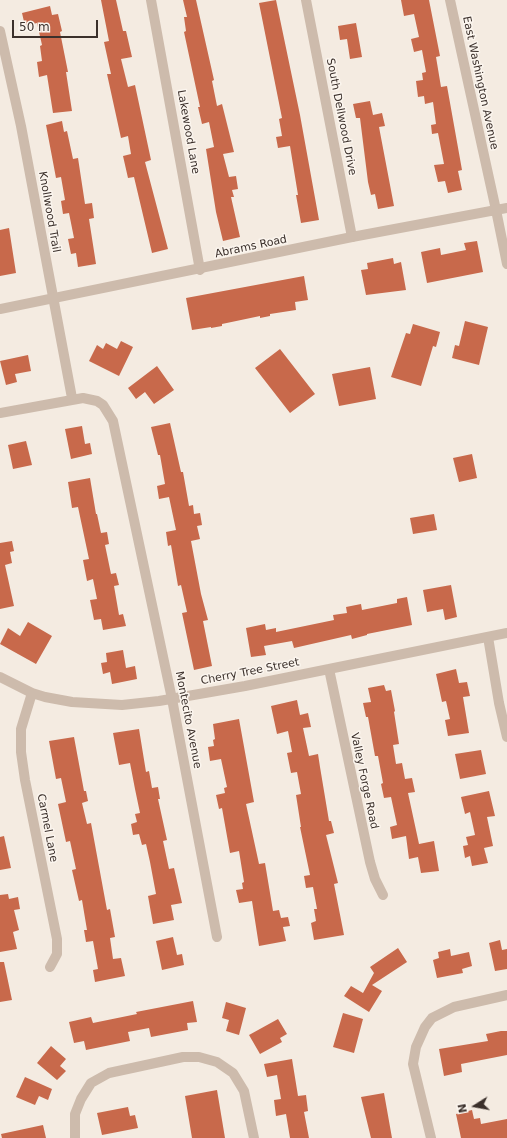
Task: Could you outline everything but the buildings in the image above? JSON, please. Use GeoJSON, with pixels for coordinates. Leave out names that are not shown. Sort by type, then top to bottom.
{"type":"FeatureCollection","features":[{"type":"Feature","properties":{"kind":"street","name":"Lakewood Lane"},"geometry":{"type":"LineString","coordinates":[[151,0],[200,270]]}},
{"type":"Feature","properties":{"kind":"street","name":"South Dellwood Drive"},"geometry":{"type":"LineString","coordinates":[[306,0],[352,237]]}},
{"type":"Feature","properties":{"kind":"street","name":"East Washington Avenue"},"geometry":{"type":"LineString","coordinates":[[450,0],[507,264]]}},
{"type":"Feature","properties":{"kind":"street","name":"Knollwood Trail"},"geometry":{"type":"LineString","coordinates":[[0,31],[21,126],[72,398]]}},
{"type":"Feature","properties":{"kind":"street","name":"Abrams Road"},"geometry":{"type":"LineString","coordinates":[[0,309],[200,270],[352,237],[507,208]]}},
{"type":"Feature","properties":{"kind":"street"},"geometry":{"type":"LineString","coordinates":[[0,413],[72,398]]}},
{"type":"Feature","properties":{"kind":"street","name":"Montecito Avenue"},"geometry":{"type":"LineString","coordinates":[[72,398],[83,398],[97,401],[109,412],[118,439],[172,699],[217,936]]}},
{"type":"Feature","properties":{"kind":"street","name":"Cherry Tree Street"},"geometry":{"type":"LineString","coordinates":[[0,677],[32,693],[72,702],[98,705],[122,705],[172,699],[507,633]]}},
{"type":"Feature","properties":{"kind":"street"},"geometry":{"type":"LineString","coordinates":[[488,637],[499,703],[507,737]]}},
{"type":"Feature","properties":{"kind":"street","name":"Valley Forge Road"},"geometry":{"type":"LineString","coordinates":[[329,669],[363,835],[375,879],[383,895]]}},
{"type":"Feature","properties":{"kind":"street","name":"Carmel Lane"},"geometry":{"type":"LineString","coordinates":[[32,693],[21,729],[21,752],[25,780],[57,938],[57,954],[50,967]]}},
{"type":"Feature","properties":{"kind":"street"},"geometry":{"type":"LineString","coordinates":[[431,1138],[413,1064],[416,1047],[425,1026],[432,1018],[454,1006],[507,996]]}},
{"type":"Feature","properties":{"kind":"street"},"geometry":{"type":"LineString","coordinates":[[75,1138],[75,1114],[81,1099],[91,1083],[109,1074],[183,1057],[199,1057],[217,1062],[233,1073],[244,1091],[254,1138]]}}]}
